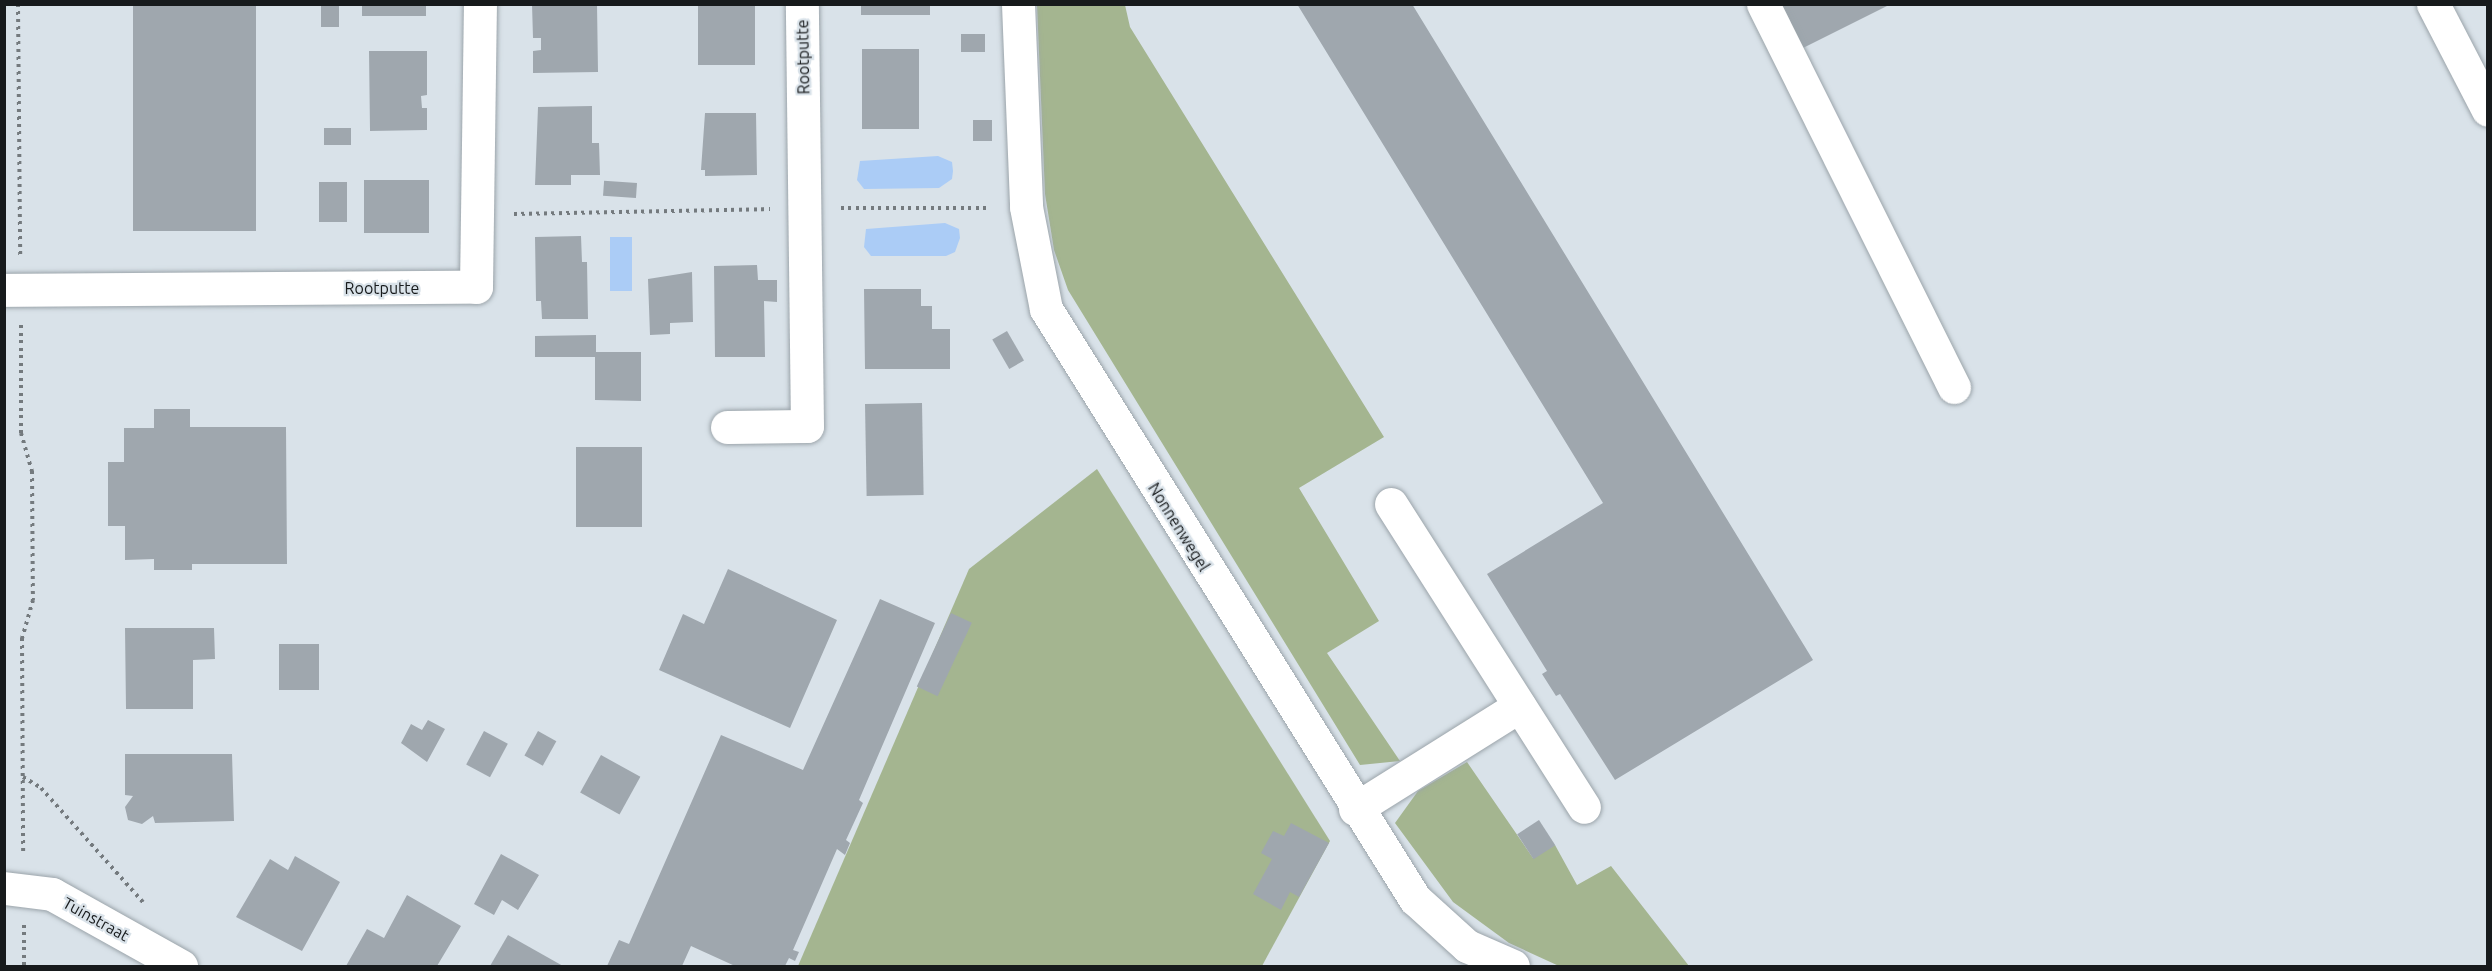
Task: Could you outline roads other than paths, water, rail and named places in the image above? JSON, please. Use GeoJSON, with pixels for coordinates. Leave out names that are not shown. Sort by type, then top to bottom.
{"type":"FeatureCollection","features":[{"type":"Feature","properties":{"kind":"street","name":"Rootputte"},"geometry":{"type":"LineString","coordinates":[[12,290],[476,287],[480,4]]}},
{"type":"Feature","properties":{"kind":"street","name":"Rootputte"},"geometry":{"type":"LineString","coordinates":[[727,427],[807,426],[802,4]]}},
{"type":"Feature","properties":{"kind":"street","name":"Nonnenwegel"},"geometry":{"type":"LineString","coordinates":[[1018,4],[1026,207],[1046,309],[1355,809],[1415,898],[1467,946],[1513,966]]}},
{"type":"Feature","properties":{"kind":"street"},"geometry":{"type":"LineString","coordinates":[[1763,4],[1954,387]]}},
{"type":"Feature","properties":{"kind":"street"},"geometry":{"type":"LineString","coordinates":[[2433,4],[2487,110]]}},
{"type":"Feature","properties":{"kind":"street"},"geometry":{"type":"LineString","coordinates":[[1391,504],[1584,807]]}},
{"type":"Feature","properties":{"kind":"street"},"geometry":{"type":"LineString","coordinates":[[1355,809],[1519,706]]}},
{"type":"Feature","properties":{"kind":"street","name":"Tuinstraat"},"geometry":{"type":"LineString","coordinates":[[14,890],[52,894],[181,966]]}},
{"type":"Feature","properties":{"kind":"water"},"geometry":{"type":"Polygon","coordinates":[[[938,156],[952,162],[953,171],[952,179],[939,188],[864,189],[857,180],[860,161],[938,156]]]}},
{"type":"Feature","properties":{"kind":"water"},"geometry":{"type":"Polygon","coordinates":[[[945,223],[959,229],[960,238],[955,252],[946,256],[871,256],[864,247],[866,229],[945,223]]]}},
{"type":"Feature","properties":{"kind":"water"},"geometry":{"type":"Polygon","coordinates":[[[610,237],[632,237],[632,291],[610,291],[610,237]]]}}]}
